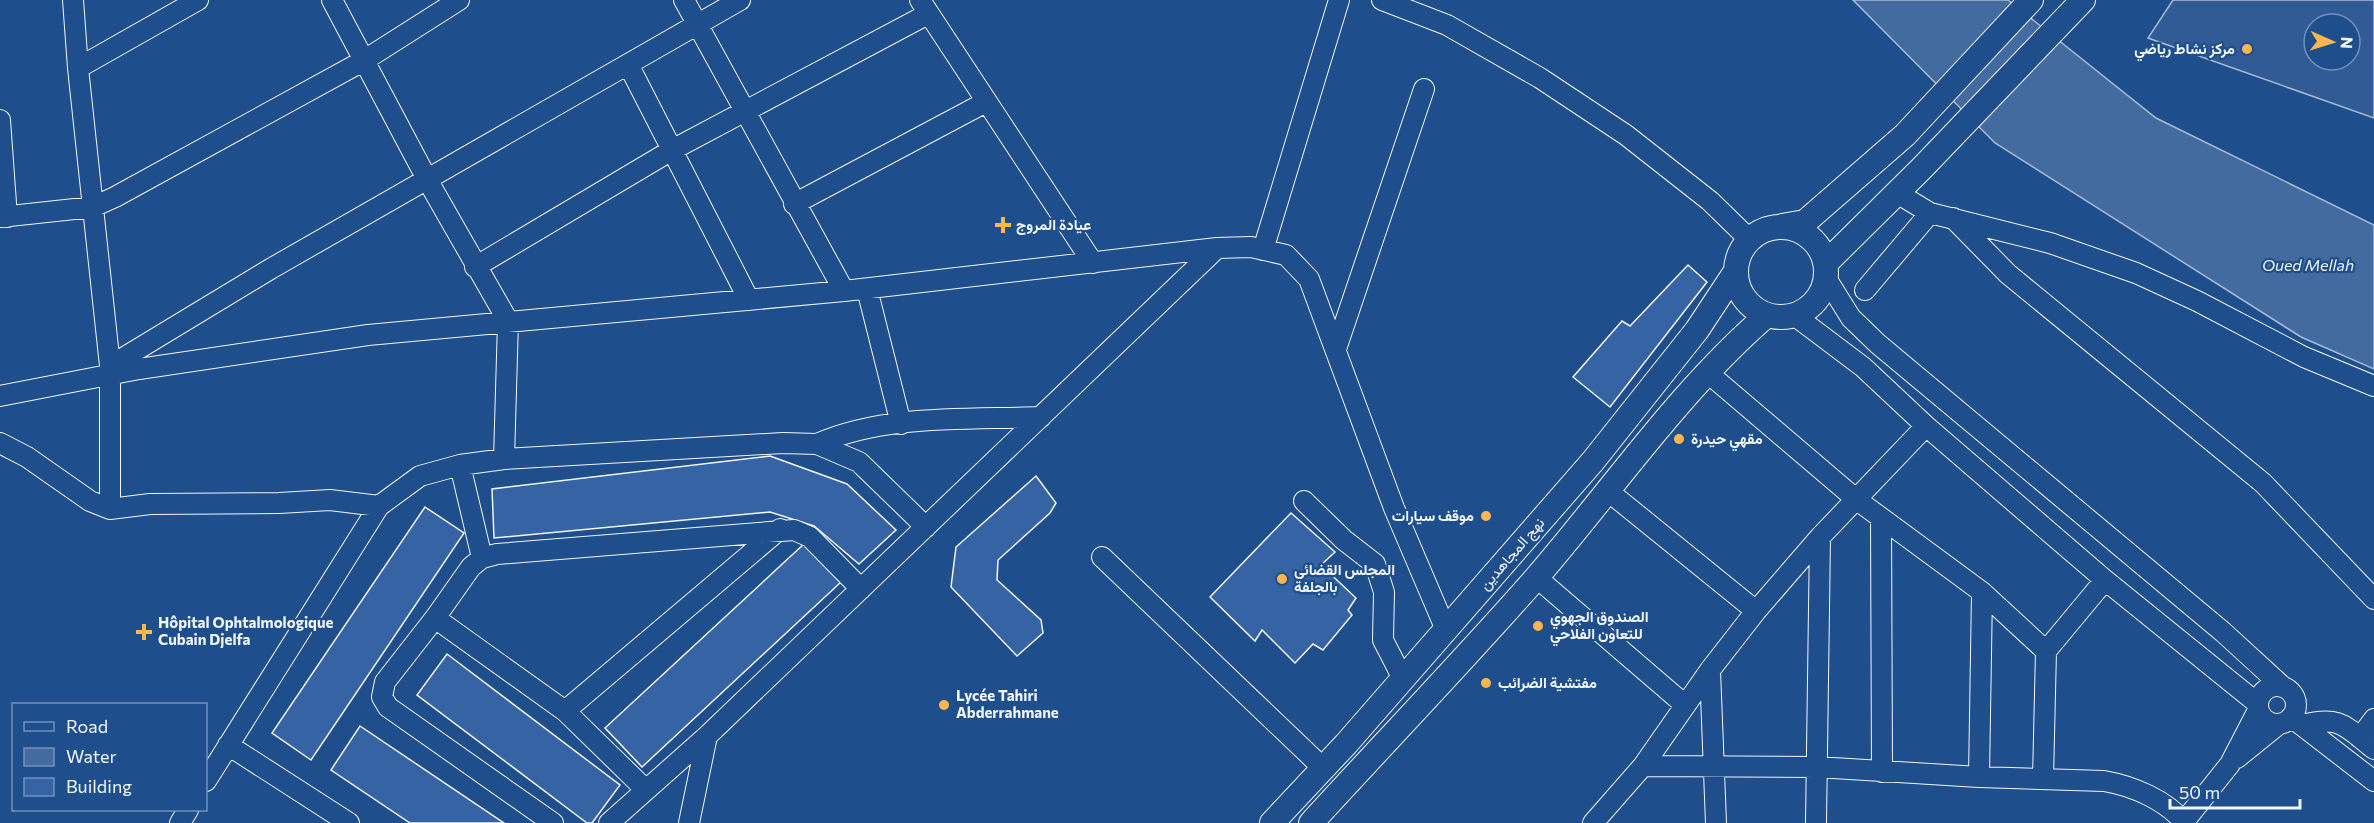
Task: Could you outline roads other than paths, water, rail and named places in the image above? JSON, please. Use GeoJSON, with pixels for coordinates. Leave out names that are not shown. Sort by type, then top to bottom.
{"type":"FeatureCollection","features":[{"type":"Feature","properties":{"kind":"main road"},"geometry":{"type":"LineString","coordinates":[[2028,2],[1905,135],[1806,222],[1770,228],[1749,239],[1738,260],[1736,271],[1738,286],[1745,298],[1767,315],[1794,315],[1815,301],[1826,270],[2083,0]]}},
{"type":"Feature","properties":{"kind":"main road"},"geometry":{"type":"LineString","coordinates":[[1782,226],[1797,229],[1810,237],[1820,248],[1826,270]]}},
{"type":"Feature","properties":{"kind":"main road","name":"نهج المجاهدين"},"geometry":{"type":"LineString","coordinates":[[1272,823],[1446,630],[1593,461],[1650,392],[1736,271]]}},
{"type":"Feature","properties":{"kind":"main road"},"geometry":{"type":"LineString","coordinates":[[1311,823],[1536,577],[1708,373],[1740,338],[1767,315]]}},
{"type":"Feature","properties":{"kind":"street"},"geometry":{"type":"LineString","coordinates":[[73,0],[109,371],[110,509]]}},
{"type":"Feature","properties":{"kind":"street"},"geometry":{"type":"LineString","coordinates":[[78,68],[198,0]]}},
{"type":"Feature","properties":{"kind":"street"},"geometry":{"type":"LineString","coordinates":[[332,0],[475,267],[508,321],[504,459]]}},
{"type":"Feature","properties":{"kind":"street"},"geometry":{"type":"LineString","coordinates":[[0,120],[4,217],[93,207],[363,61],[459,0]]}},
{"type":"Feature","properties":{"kind":"street"},"geometry":{"type":"LineString","coordinates":[[684,0],[794,204],[844,291]]}},
{"type":"Feature","properties":{"kind":"street"},"geometry":{"type":"LineString","coordinates":[[109,371],[272,268],[740,0]]}},
{"type":"Feature","properties":{"kind":"street"},"geometry":{"type":"LineString","coordinates":[[1263,250],[1340,0]]}},
{"type":"Feature","properties":{"kind":"street"},"geometry":{"type":"LineString","coordinates":[[1382,0],[1447,25],[1540,78],[1626,135],[1710,201],[1749,239]]}},
{"type":"Feature","properties":{"kind":"street"},"geometry":{"type":"LineString","coordinates":[[475,267],[672,150],[744,113],[924,7],[1093,262]]}},
{"type":"Feature","properties":{"kind":"street"},"geometry":{"type":"LineString","coordinates":[[628,64],[749,300]]}},
{"type":"Feature","properties":{"kind":"street"},"geometry":{"type":"LineString","coordinates":[[1336,349],[1424,89]]}},
{"type":"Feature","properties":{"kind":"street"},"geometry":{"type":"LineString","coordinates":[[794,204],[986,102]]}},
{"type":"Feature","properties":{"kind":"street"},"geometry":{"type":"LineString","coordinates":[[1897,193],[1930,213],[2050,243],[2136,273],[2198,301],[2304,357],[2374,387]]}},
{"type":"Feature","properties":{"kind":"street"},"geometry":{"type":"LineString","coordinates":[[1865,290],[1930,213]]}},
{"type":"Feature","properties":{"kind":"street"},"geometry":{"type":"LineString","coordinates":[[1953,218],[2008,274],[2263,483],[2374,599]]}},
{"type":"Feature","properties":{"kind":"street"},"geometry":{"type":"LineString","coordinates":[[609,823],[707,736],[1217,248]]}},
{"type":"Feature","properties":{"kind":"street"},"geometry":{"type":"LineString","coordinates":[[0,396],[109,371],[368,335],[867,289],[1217,248],[1263,250],[1286,255],[1309,279],[1394,508],[1446,630]]}},
{"type":"Feature","properties":{"kind":"street"},"geometry":{"type":"LineString","coordinates":[[1826,270],[1851,318],[1878,344],[2214,624],[2293,694],[2296,702],[2291,722],[2230,764]]}},
{"type":"Feature","properties":{"kind":"street"},"geometry":{"type":"LineString","coordinates":[[867,289],[901,424]]}},
{"type":"Feature","properties":{"kind":"street"},"geometry":{"type":"LineString","coordinates":[[1794,315],[1863,367],[1926,426],[2105,580],[2258,706],[2266,721],[2291,722],[2327,719],[2343,725],[2367,743],[2374,719]]}},
{"type":"Feature","properties":{"kind":"street"},"geometry":{"type":"LineString","coordinates":[[1708,373],[1857,500],[1982,592],[2046,651]]}},
{"type":"Feature","properties":{"kind":"street"},"geometry":{"type":"LineString","coordinates":[[817,444],[846,431],[901,424],[1041,417]]}},
{"type":"Feature","properties":{"kind":"street"},"geometry":{"type":"LineString","coordinates":[[1593,823],[1643,765],[1710,670],[1756,611],[1820,537],[1926,426]]}},
{"type":"Feature","properties":{"kind":"street"},"geometry":{"type":"LineString","coordinates":[[0,442],[27,457],[90,501],[110,509],[150,504],[279,503],[330,500],[379,506]]}},
{"type":"Feature","properties":{"kind":"street"},"geometry":{"type":"LineString","coordinates":[[207,779],[379,506],[420,476],[460,465],[504,459],[783,443],[817,444],[859,462],[926,527]]}},
{"type":"Feature","properties":{"kind":"street"},"geometry":{"type":"LineString","coordinates":[[460,465],[482,558]]}},
{"type":"Feature","properties":{"kind":"street"},"geometry":{"type":"LineString","coordinates":[[1608,490],[1756,611]]}},
{"type":"Feature","properties":{"kind":"street"},"geometry":{"type":"LineString","coordinates":[[1304,501],[1344,540],[1375,564],[1384,592],[1383,640],[1402,677]]}},
{"type":"Feature","properties":{"kind":"street"},"geometry":{"type":"LineString","coordinates":[[1881,518],[1882,772]]}},
{"type":"Feature","properties":{"kind":"street"},"geometry":{"type":"LineString","coordinates":[[553,823],[388,707],[382,697],[384,682],[435,618],[471,567],[482,558],[497,554],[780,529],[804,532],[861,589]]}},
{"type":"Feature","properties":{"kind":"street"},"geometry":{"type":"LineString","coordinates":[[565,711],[780,529]]}},
{"type":"Feature","properties":{"kind":"street"},"geometry":{"type":"LineString","coordinates":[[1816,823],[1820,537]]}},
{"type":"Feature","properties":{"kind":"street"},"geometry":{"type":"LineString","coordinates":[[1102,557],[1323,768]]}},
{"type":"Feature","properties":{"kind":"street"},"geometry":{"type":"LineString","coordinates":[[1536,577],[1685,705]]}},
{"type":"Feature","properties":{"kind":"street"},"geometry":{"type":"LineString","coordinates":[[2043,779],[2046,651],[2105,580]]}},
{"type":"Feature","properties":{"kind":"street"},"geometry":{"type":"LineString","coordinates":[[1979,777],[1982,592]]}},
{"type":"Feature","properties":{"kind":"street"},"geometry":{"type":"LineString","coordinates":[[435,618],[565,711],[646,790]]}},
{"type":"Feature","properties":{"kind":"street"},"geometry":{"type":"LineString","coordinates":[[1710,670],[1716,823]]}},
{"type":"Feature","properties":{"kind":"street"},"geometry":{"type":"LineString","coordinates":[[1643,765],[1817,767],[2125,785],[2143,792],[2184,822],[2230,764],[2258,706],[2262,692],[2270,687],[2282,686]]}},
{"type":"Feature","properties":{"kind":"street"},"geometry":{"type":"LineString","coordinates":[[2291,722],[2374,781]]}},
{"type":"Feature","properties":{"kind":"street"},"geometry":{"type":"LineString","coordinates":[[689,823],[707,736]]}},
{"type":"Feature","properties":{"kind":"street"},"geometry":{"type":"LineString","coordinates":[[228,744],[349,823]]}},
{"type":"Feature","properties":{"kind":"water","name":"Oued Mellah"},"geometry":{"type":"Polygon","coordinates":[[[1853,0],[2008,0],[2156,118],[2374,225],[2374,369],[2301,337],[1995,143],[1853,0]]]}},
{"type":"Feature","properties":{"kind":"place","name":"مركز نشاط رياضي"},"geometry":{"type":"Point","coordinates":[2247,49]}},
{"type":"Feature","properties":{"kind":"place","name":"عيادة المروج"},"geometry":{"type":"Point","coordinates":[1003,225]}},
{"type":"Feature","properties":{"kind":"place","name":"مقهي حيدرة"},"geometry":{"type":"Point","coordinates":[1679,439]}},
{"type":"Feature","properties":{"kind":"place","name":"موقف سيارات"},"geometry":{"type":"Point","coordinates":[1486,516]}},
{"type":"Feature","properties":{"kind":"place","name":"المجلس القضائي بالجلفة"},"geometry":{"type":"Point","coordinates":[1282,579]}},
{"type":"Feature","properties":{"kind":"place","name":"الصندوق الجهوي للتعاون الفلاحي"},"geometry":{"type":"Point","coordinates":[1538,626]}},
{"type":"Feature","properties":{"kind":"place","name":"Hôpital Ophtalmologique Cubain Djelfa"},"geometry":{"type":"Point","coordinates":[144,632]}},
{"type":"Feature","properties":{"kind":"place","name":"مفتشية الضرائب"},"geometry":{"type":"Point","coordinates":[1486,683]}},
{"type":"Feature","properties":{"kind":"place","name":"Lycée Tahiri Abderrahmane"},"geometry":{"type":"Point","coordinates":[944,705]}}]}
